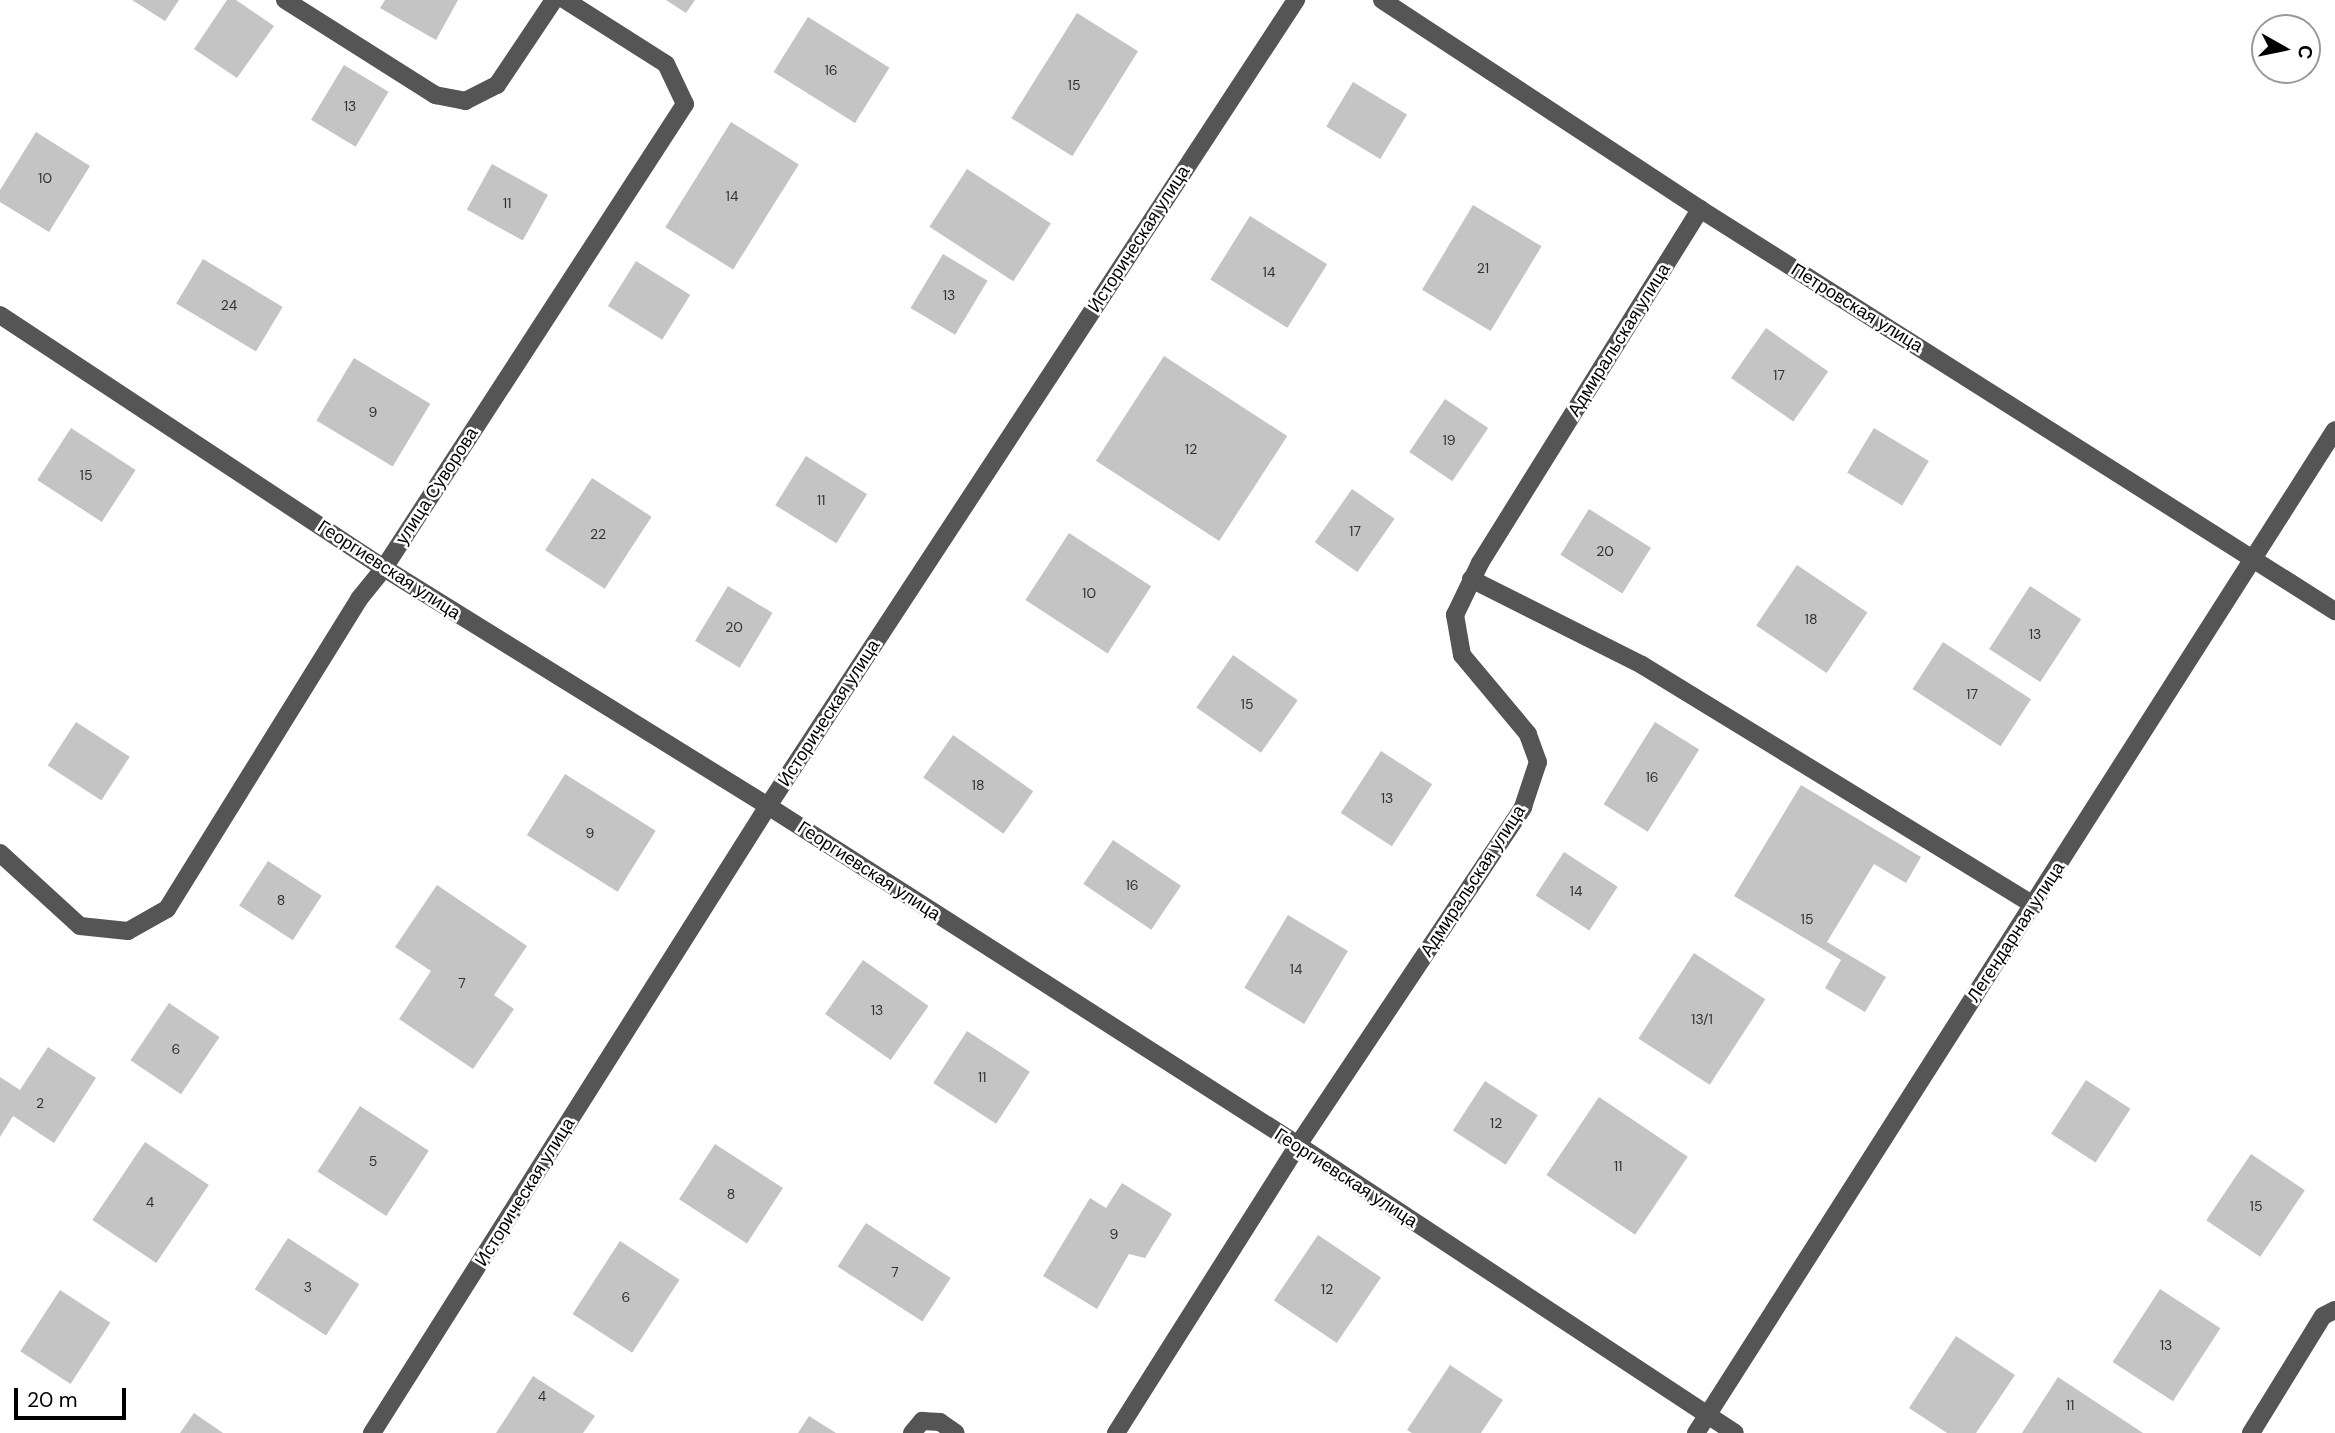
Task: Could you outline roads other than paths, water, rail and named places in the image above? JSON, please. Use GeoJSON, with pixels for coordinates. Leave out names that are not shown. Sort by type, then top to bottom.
{"type":"FeatureCollection","features":[{"type":"Feature","properties":{"kind":"street"},"geometry":{"type":"LineString","coordinates":[[285,0],[435,95],[465,101],[496,85],[554,0]]}},
{"type":"Feature","properties":{"kind":"street","name":"улица Суворова"},"geometry":{"type":"LineString","coordinates":[[0,853],[80,926],[128,931],[167,909],[359,599],[384,568],[685,104],[666,64],[565,0]]}},
{"type":"Feature","properties":{"kind":"street","name":"Историческая улица"},"geometry":{"type":"LineString","coordinates":[[372,1433],[768,806],[1296,0]]}},
{"type":"Feature","properties":{"kind":"street","name":"Петровская улица"},"geometry":{"type":"LineString","coordinates":[[1382,0],[1700,209],[2335,611]]}},
{"type":"Feature","properties":{"kind":"street","name":"Адмиральская улица"},"geometry":{"type":"LineString","coordinates":[[1116,1433],[1298,1145],[1524,807],[1538,762],[1528,734],[1462,655],[1455,615],[1471,579],[1700,209]]}},
{"type":"Feature","properties":{"kind":"street","name":"Георгиевская улица"},"geometry":{"type":"LineString","coordinates":[[0,315],[384,568],[768,806],[1298,1145],[1735,1433]]}},
{"type":"Feature","properties":{"kind":"street","name":"Легендарная улица"},"geometry":{"type":"LineString","coordinates":[[1696,1433],[2335,430]]}},
{"type":"Feature","properties":{"kind":"street"},"geometry":{"type":"LineString","coordinates":[[1471,579],[1642,666],[2034,905]]}},
{"type":"Feature","properties":{"kind":"street"},"geometry":{"type":"LineString","coordinates":[[2251,1433],[2323,1316],[2335,1310]]}},
{"type":"Feature","properties":{"kind":"street"},"geometry":{"type":"LineString","coordinates":[[912,1433],[922,1421],[940,1422],[956,1433]]}}]}
